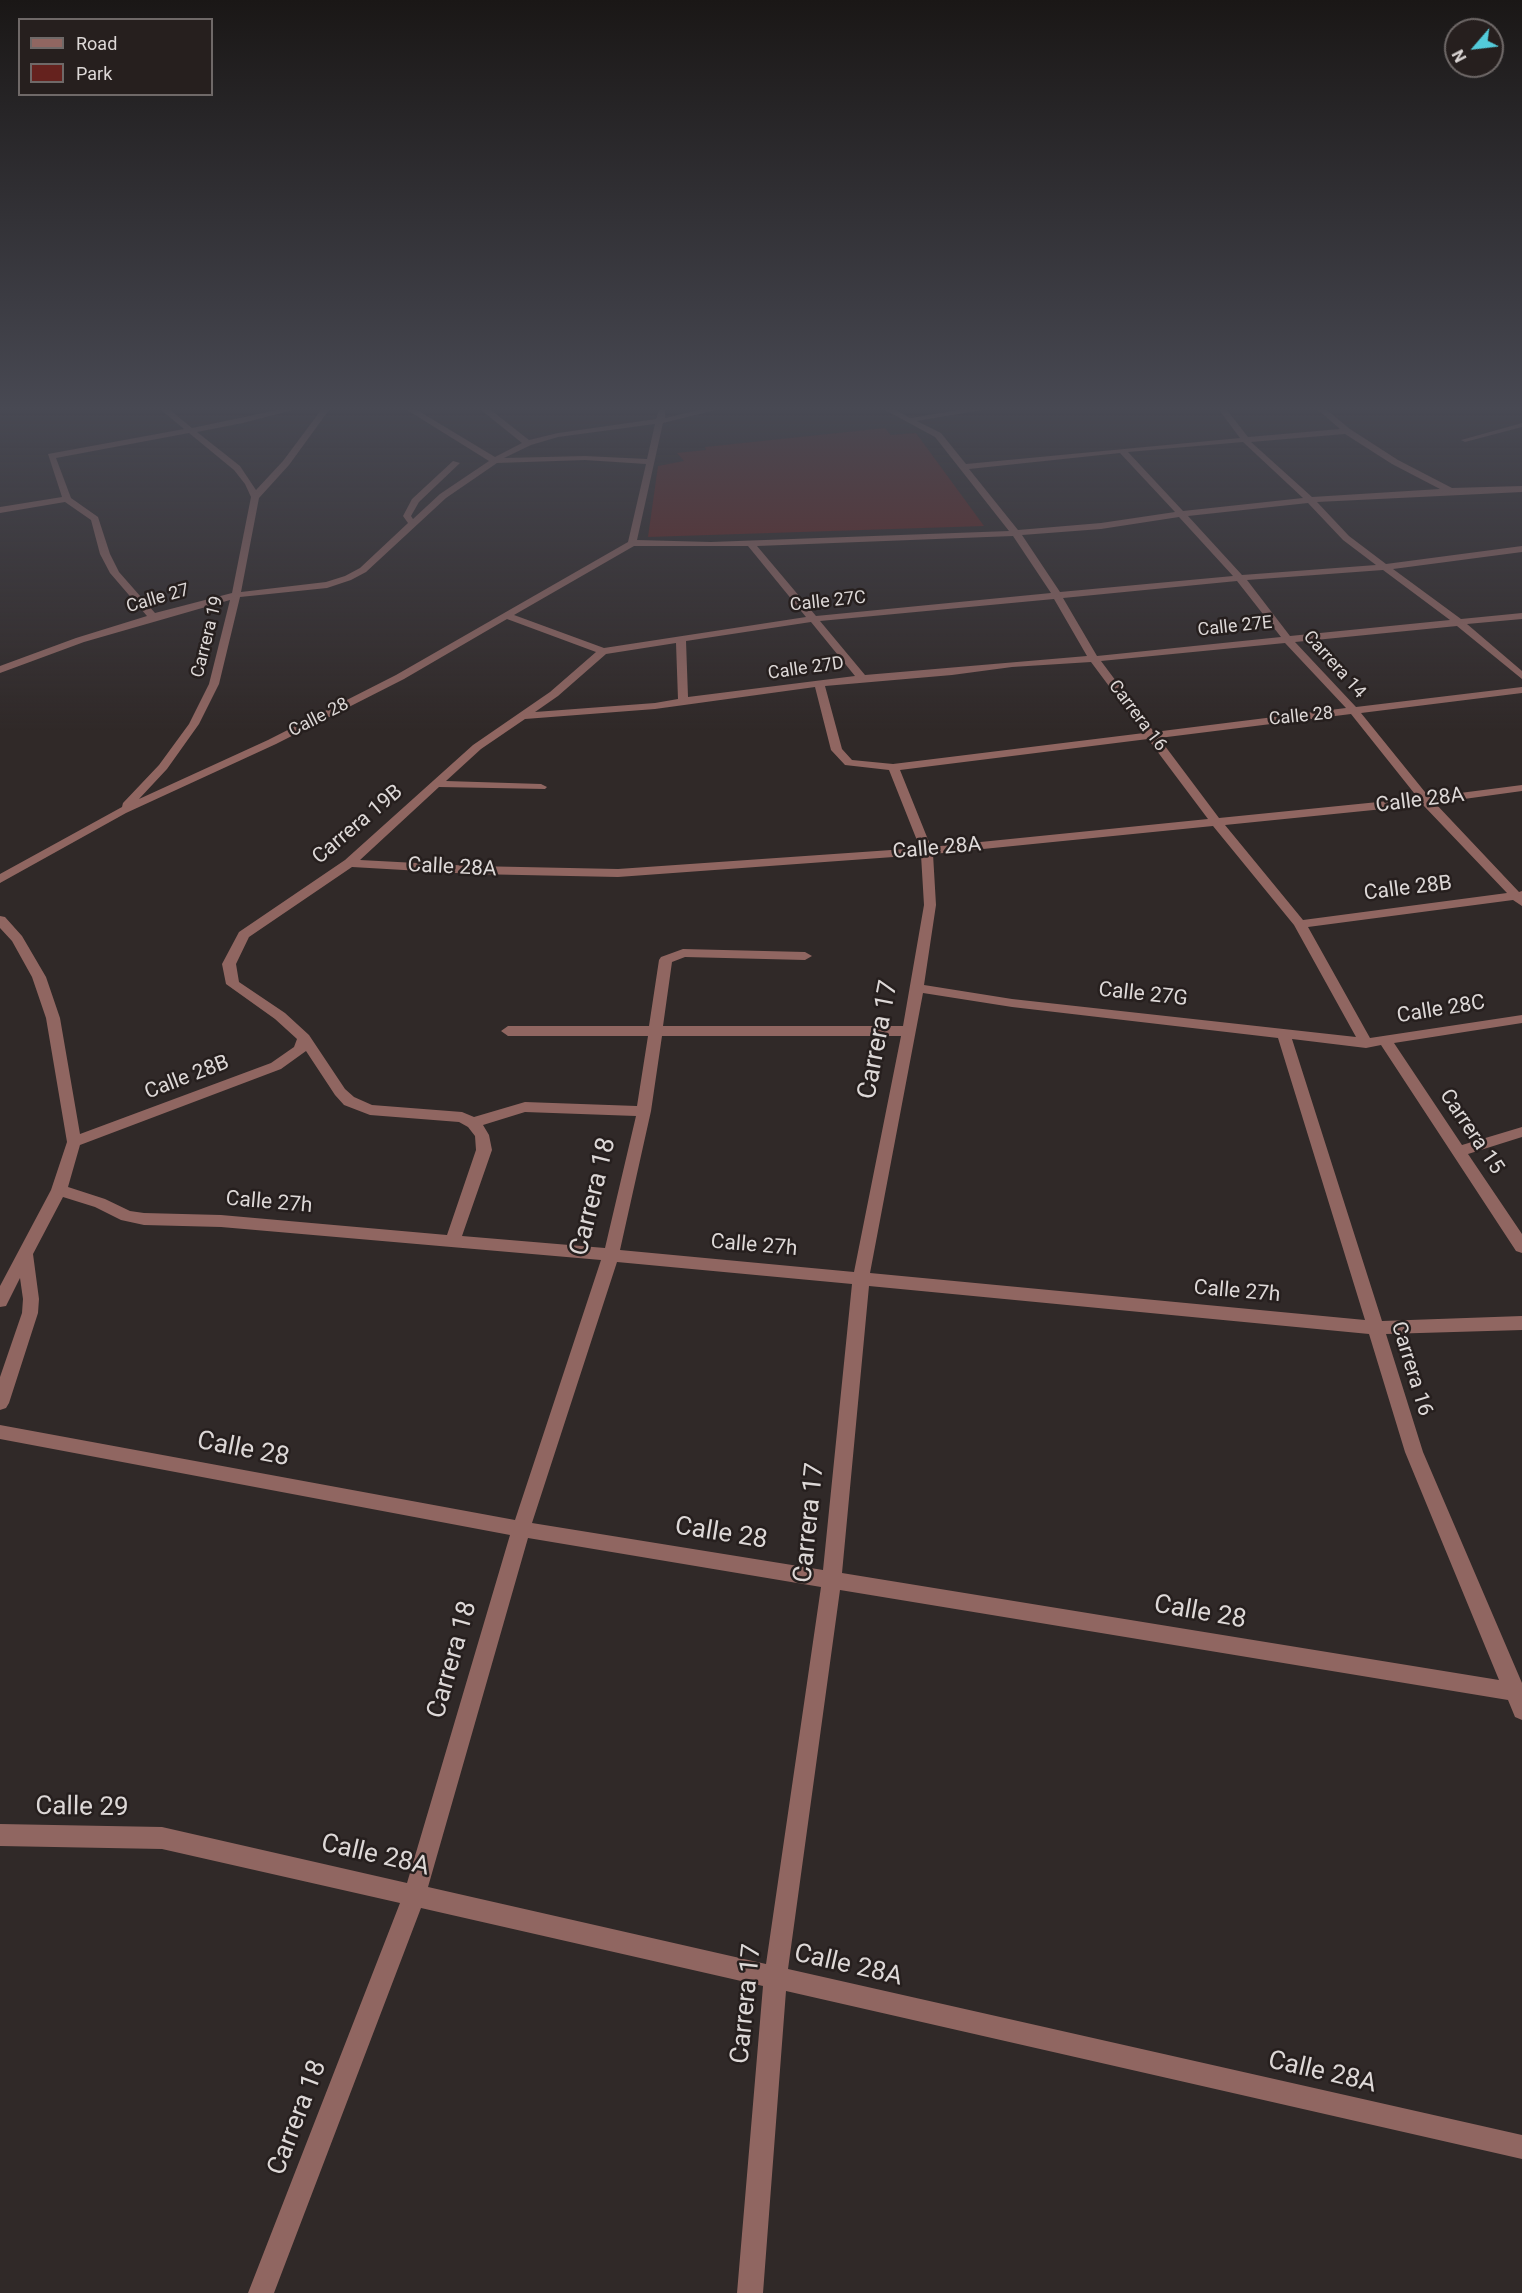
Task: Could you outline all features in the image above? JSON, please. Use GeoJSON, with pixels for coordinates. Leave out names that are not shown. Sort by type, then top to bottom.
{"type":"FeatureCollection","features":[{"type":"Feature","properties":{"kind":"street"},"geometry":{"type":"LineString","coordinates":[[92,517],[95,519],[105,554],[116,573],[153,617]]}},
{"type":"Feature","properties":{"kind":"street","name":"Carrera 19"},"geometry":{"type":"LineString","coordinates":[[122,811],[164,767],[194,724],[214,684],[236,595],[251,517]]}},
{"type":"Feature","properties":{"kind":"street"},"geometry":{"type":"LineString","coordinates":[[408,517],[413,524]]}},
{"type":"Feature","properties":{"kind":"street","name":"Calle 27"},"geometry":{"type":"LineString","coordinates":[[0,670],[80,640],[153,617],[236,595],[327,585],[348,578],[363,570],[420,517]]}},
{"type":"Feature","properties":{"kind":"street"},"geometry":{"type":"LineString","coordinates":[[637,517],[632,543],[751,544],[1016,533],[1101,526],[1161,517]]}},
{"type":"Feature","properties":{"kind":"street","name":"Carrera 16"},"geometry":{"type":"LineString","coordinates":[[1003,517],[1058,597],[1094,659],[1217,823],[1300,924],[1366,1043]]}},
{"type":"Feature","properties":{"kind":"street"},"geometry":{"type":"LineString","coordinates":[[1093,517],[1101,526]]}},
{"type":"Feature","properties":{"kind":"street","name":"Carrera 14"},"geometry":{"type":"LineString","coordinates":[[1184,517],[1240,578],[1288,640],[1354,711],[1426,801],[1520,897]]}},
{"type":"Feature","properties":{"kind":"street"},"geometry":{"type":"LineString","coordinates":[[1326,517],[1383,567],[1461,624],[1522,676]]}},
{"type":"Feature","properties":{"kind":"street","name":"Calle 28"},"geometry":{"type":"LineString","coordinates":[[0,879],[122,811],[272,742],[400,677],[632,543]]}},
{"type":"Feature","properties":{"kind":"street"},"geometry":{"type":"LineString","coordinates":[[751,544],[862,678]]}},
{"type":"Feature","properties":{"kind":"street"},"geometry":{"type":"LineString","coordinates":[[1058,597],[1240,578],[1383,567],[1522,549]]}},
{"type":"Feature","properties":{"kind":"street","name":"Calle 27C"},"geometry":{"type":"LineString","coordinates":[[603,651],[812,619],[1058,597]]}},
{"type":"Feature","properties":{"kind":"street"},"geometry":{"type":"LineString","coordinates":[[505,615],[603,651]]}},
{"type":"Feature","properties":{"kind":"street","name":"Calle 27E"},"geometry":{"type":"LineString","coordinates":[[1094,659],[1461,624],[1522,616]]}},
{"type":"Feature","properties":{"kind":"street"},"geometry":{"type":"LineString","coordinates":[[681,640],[683,700]]}},
{"type":"Feature","properties":{"kind":"street","name":"Carrera 19B"},"geometry":{"type":"LineString","coordinates":[[473,1123],[462,1117],[370,1110],[350,1101],[340,1092],[304,1038],[280,1016],[233,984],[229,964],[244,935],[349,863],[439,784],[477,747],[554,694],[603,651]]}},
{"type":"Feature","properties":{"kind":"street","name":"Calle 27D"},"geometry":{"type":"LineString","coordinates":[[523,716],[655,706],[683,700],[862,678],[1094,659]]}},
{"type":"Feature","properties":{"kind":"street"},"geometry":{"type":"LineString","coordinates":[[819,684],[837,750],[849,764],[893,766],[1151,734]]}},
{"type":"Feature","properties":{"kind":"street","name":"Calle 28"},"geometry":{"type":"LineString","coordinates":[[1151,734],[1522,690]]}},
{"type":"Feature","properties":{"kind":"street","name":"Carrera 17"},"geometry":{"type":"LineString","coordinates":[[750,2293],[775,1978],[832,1579],[861,1279],[930,905],[927,851],[893,766]]}},
{"type":"Feature","properties":{"kind":"street"},"geometry":{"type":"LineString","coordinates":[[439,784],[542,787]]}},
{"type":"Feature","properties":{"kind":"street","name":"Calle 28A"},"geometry":{"type":"LineString","coordinates":[[349,863],[473,870],[618,873],[927,851],[1426,801],[1522,788]]}},
{"type":"Feature","properties":{"kind":"street","name":"Calle 28B"},"geometry":{"type":"LineString","coordinates":[[1300,924],[1520,897]]}},
{"type":"Feature","properties":{"kind":"street"},"geometry":{"type":"LineString","coordinates":[[0,920],[17,939],[39,977],[53,1018],[74,1142],[59,1190],[0,1301]]}},
{"type":"Feature","properties":{"kind":"street","name":"Carrera 18"},"geometry":{"type":"LineString","coordinates":[[261,2293],[415,1894],[521,1529],[611,1256],[644,1111],[666,960],[683,953],[805,956]]}},
{"type":"Feature","properties":{"kind":"street","name":"Calle 27G"},"geometry":{"type":"LineString","coordinates":[[916,988],[1012,1003],[1366,1043]]}},
{"type":"Feature","properties":{"kind":"street","name":"Calle 28C"},"geometry":{"type":"LineString","coordinates":[[1366,1043],[1522,1019]]}},
{"type":"Feature","properties":{"kind":"street"},"geometry":{"type":"LineString","coordinates":[[508,1031],[907,1031]]}},
{"type":"Feature","properties":{"kind":"street","name":"Carrera 16"},"geometry":{"type":"LineString","coordinates":[[1283,1032],[1414,1452],[1520,1699]]}},
{"type":"Feature","properties":{"kind":"street","name":"Calle 28B"},"geometry":{"type":"LineString","coordinates":[[74,1142],[276,1066],[300,1049],[304,1038]]}},
{"type":"Feature","properties":{"kind":"street","name":"Carrera 15"},"geometry":{"type":"LineString","coordinates":[[1385,1040],[1522,1247]]}},
{"type":"Feature","properties":{"kind":"street"},"geometry":{"type":"LineString","coordinates":[[452,1242],[484,1150],[482,1135],[473,1123],[525,1107],[644,1111]]}},
{"type":"Feature","properties":{"kind":"street"},"geometry":{"type":"LineString","coordinates":[[1459,1151],[1522,1132]]}},
{"type":"Feature","properties":{"kind":"street","name":"Calle 27h"},"geometry":{"type":"LineString","coordinates":[[59,1190],[100,1203],[127,1216],[144,1219],[221,1221],[1375,1328],[1522,1323]]}},
{"type":"Feature","properties":{"kind":"street"},"geometry":{"type":"LineString","coordinates":[[0,1402],[30,1313],[30,1291],[25,1254]]}},
{"type":"Feature","properties":{"kind":"street","name":"Calle 28"},"geometry":{"type":"LineString","coordinates":[[0,1432],[521,1529],[832,1579],[1520,1699]]}},
{"type":"Feature","properties":{"kind":"street","name":"Calle 29"},"geometry":{"type":"LineString","coordinates":[[0,1835],[162,1838]]}},
{"type":"Feature","properties":{"kind":"street","name":"Calle 28A"},"geometry":{"type":"LineString","coordinates":[[162,1838],[1522,2147]]}},
{"type":"Feature","properties":{"kind":"green space"},"geometry":{"type":"Polygon","coordinates":[[[651,517],[977,517],[984,526],[648,537],[651,517]]]}}]}
